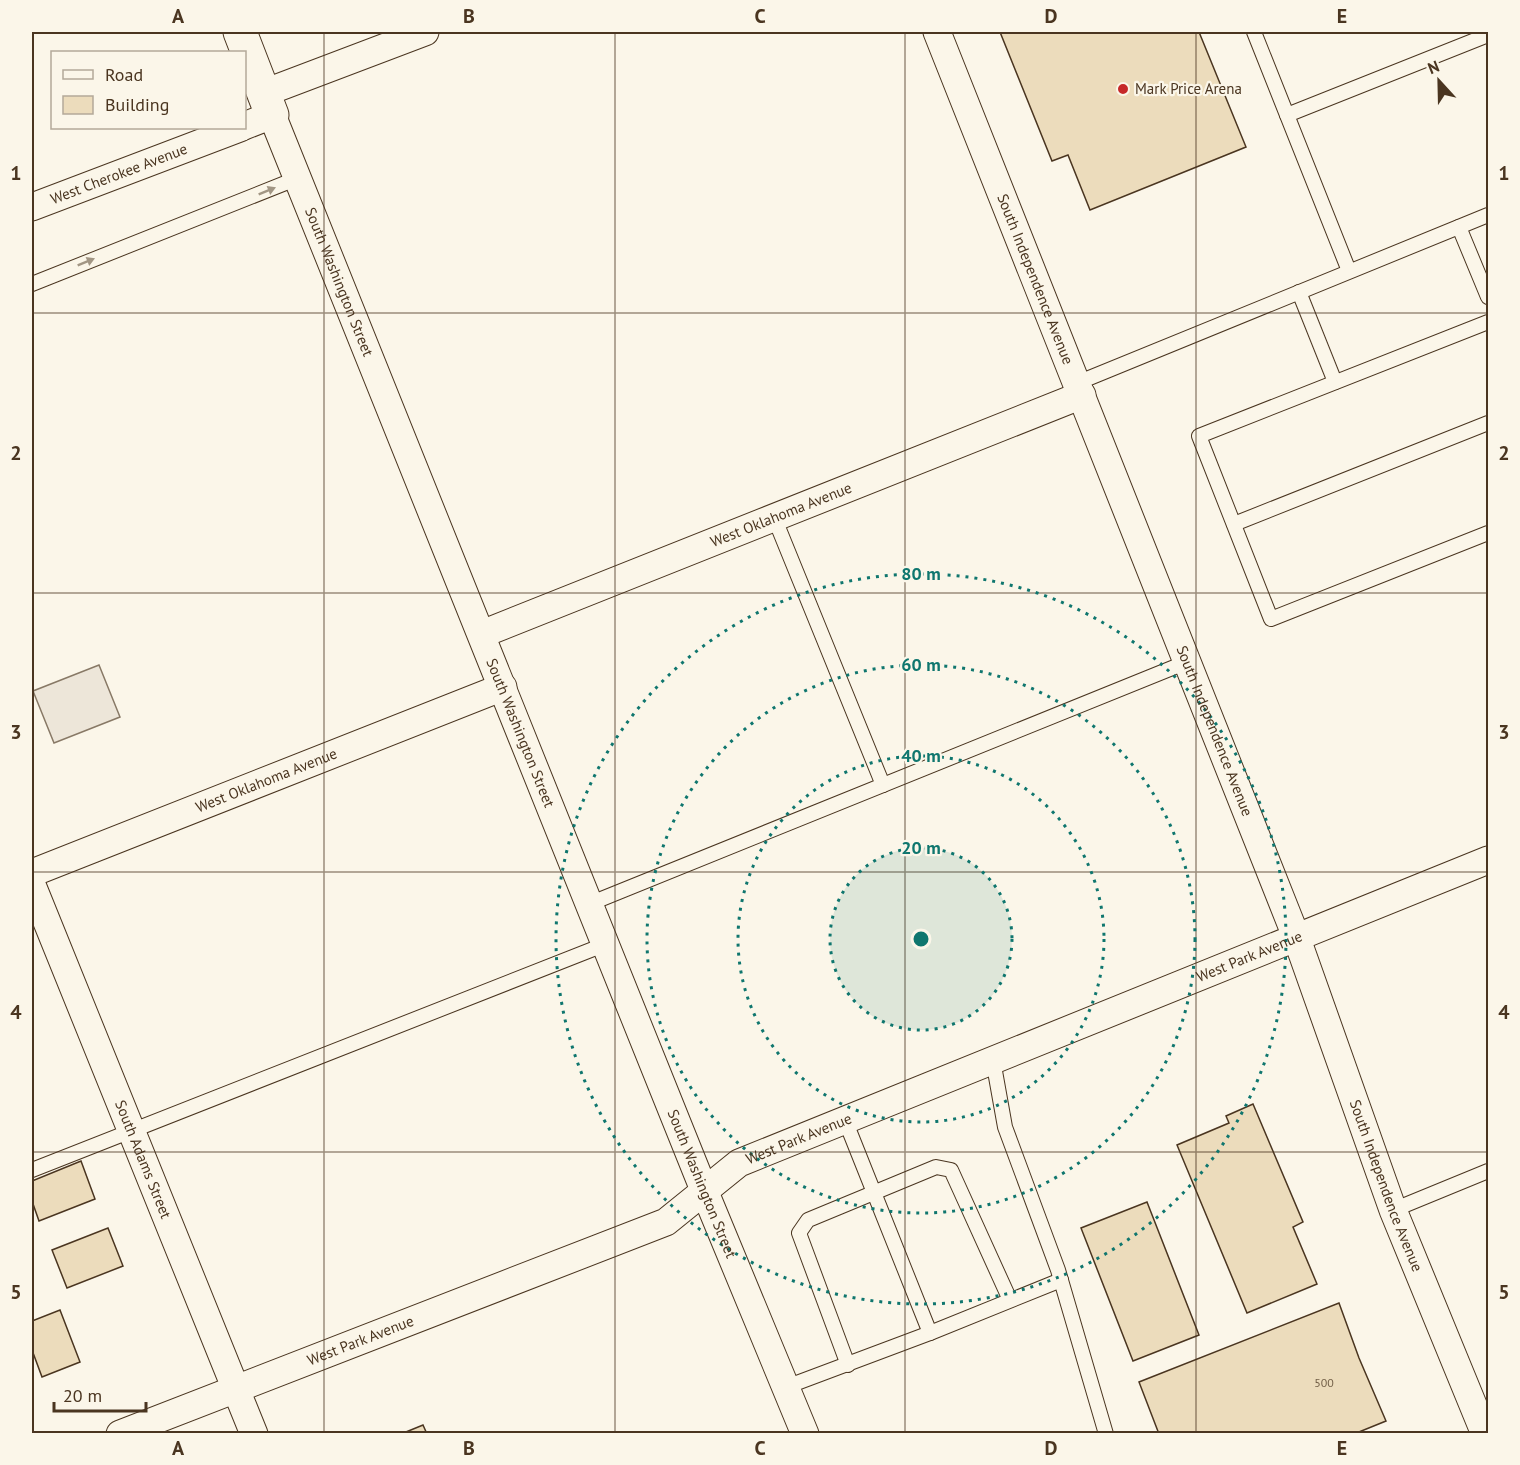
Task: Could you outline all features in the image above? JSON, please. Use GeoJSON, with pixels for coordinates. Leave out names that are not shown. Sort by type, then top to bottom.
{"type":"FeatureCollection","features":[{"type":"Feature","properties":{"kind":"street","name":"South Washington Street"},"geometry":{"type":"LineString","coordinates":[[240,32],[245,51]]}},
{"type":"Feature","properties":{"kind":"street"},"geometry":{"type":"LineString","coordinates":[[260,111],[425,32]]}},
{"type":"Feature","properties":{"kind":"street","name":"South Independence Avenue"},"geometry":{"type":"LineString","coordinates":[[937,32],[1297,939],[1393,1210],[1485,1434]]}},
{"type":"Feature","properties":{"kind":"street","name":"South Washington Street"},"geometry":{"type":"LineString","coordinates":[[246,56],[260,111],[298,178],[704,1190],[805,1434]]}},
{"type":"Feature","properties":{"kind":"street","name":"West Cherokee Avenue"},"geometry":{"type":"LineString","coordinates":[[32,207],[237,129]]}},
{"type":"Feature","properties":{"kind":"street","name":"West Oklahoma Avenue"},"geometry":{"type":"LineString","coordinates":[[482,634],[774,517],[1080,389]]}},
{"type":"Feature","properties":{"kind":"street","name":"West Oklahoma Avenue"},"geometry":{"type":"LineString","coordinates":[[32,873],[503,687]]}},
{"type":"Feature","properties":{"kind":"street","name":"West Park Avenue"},"geometry":{"type":"LineString","coordinates":[[120,1434],[666,1222],[739,1163],[1488,860]]}},
{"type":"Feature","properties":{"kind":"street","name":"South Adams Street"},"geometry":{"type":"LineString","coordinates":[[32,885],[254,1434]]}},
{"type":"Feature","properties":{"kind":"lane"},"geometry":{"type":"LineString","coordinates":[[1254,32],[1349,271]]}},
{"type":"Feature","properties":{"kind":"lane"},"geometry":{"type":"LineString","coordinates":[[1287,115],[1488,35]]}},
{"type":"Feature","properties":{"kind":"lane"},"geometry":{"type":"LineString","coordinates":[[32,284],[298,178]]}},
{"type":"Feature","properties":{"kind":"lane"},"geometry":{"type":"LineString","coordinates":[[1080,389],[1299,292],[1488,215]]}},
{"type":"Feature","properties":{"kind":"lane"},"geometry":{"type":"LineString","coordinates":[[1459,227],[1488,297]]}},
{"type":"Feature","properties":{"kind":"lane"},"geometry":{"type":"LineString","coordinates":[[1299,292],[1335,382]]}},
{"type":"Feature","properties":{"kind":"lane"},"geometry":{"type":"LineString","coordinates":[[1488,322],[1199,436],[1271,619],[1488,533]]}},
{"type":"Feature","properties":{"kind":"lane"},"geometry":{"type":"LineString","coordinates":[[1234,524],[1488,423]]}},
{"type":"Feature","properties":{"kind":"lane"},"geometry":{"type":"LineString","coordinates":[[774,517],[883,785]]}},
{"type":"Feature","properties":{"kind":"lane"},"geometry":{"type":"LineString","coordinates":[[590,904],[1187,662]]}},
{"type":"Feature","properties":{"kind":"lane"},"geometry":{"type":"LineString","coordinates":[[32,1170],[606,944]]}},
{"type":"Feature","properties":{"kind":"lane"},"geometry":{"type":"LineString","coordinates":[[993,1060],[1005,1127],[1060,1280],[1106,1434]]}},
{"type":"Feature","properties":{"kind":"lane"},"geometry":{"type":"LineString","coordinates":[[844,1120],[930,1333]]}},
{"type":"Feature","properties":{"kind":"lane"},"geometry":{"type":"LineString","coordinates":[[849,1365],[799,1233],[808,1220],[936,1167],[951,1170],[1010,1300]]}},
{"type":"Feature","properties":{"kind":"lane"},"geometry":{"type":"LineString","coordinates":[[1393,1210],[1488,1171]]}},
{"type":"Feature","properties":{"kind":"lane"},"geometry":{"type":"LineString","coordinates":[[786,1388],[1060,1280]]}},
{"type":"Feature","properties":{"kind":"shaded area"},"geometry":{"type":"Polygon","coordinates":[[[99,665],[120,717],[54,743],[33,691],[99,665]]]}},
{"type":"Feature","properties":{"kind":"building","name":"Mark Price Arena"},"geometry":{"type":"Polygon","coordinates":[[[1000,32],[1199,32],[1246,147],[1090,210],[1068,155],[1052,161],[1000,32]]]}},
{"type":"Feature","properties":{"kind":"building"},"geometry":{"type":"Polygon","coordinates":[[[1253,1104],[1303,1222],[1293,1227],[1317,1284],[1247,1313],[1177,1145],[1229,1123],[1226,1116],[1253,1104]]]}},
{"type":"Feature","properties":{"kind":"building"},"geometry":{"type":"Polygon","coordinates":[[[81,1161],[95,1199],[39,1221],[32,1201],[32,1181],[81,1161]]]}},
{"type":"Feature","properties":{"kind":"building"},"geometry":{"type":"Polygon","coordinates":[[[1147,1202],[1199,1335],[1133,1361],[1081,1228],[1147,1202]]]}},
{"type":"Feature","properties":{"kind":"building"},"geometry":{"type":"Polygon","coordinates":[[[108,1228],[123,1266],[67,1288],[52,1250],[108,1228]]]}},
{"type":"Feature","properties":{"kind":"building"},"geometry":{"type":"Polygon","coordinates":[[[1339,1303],[1386,1421],[1354,1434],[1159,1434],[1139,1382],[1339,1303]]]}},
{"type":"Feature","properties":{"kind":"building"},"geometry":{"type":"Polygon","coordinates":[[[60,1310],[80,1362],[42,1377],[32,1350],[32,1321],[60,1310]]]}},
{"type":"Feature","properties":{"kind":"building"},"geometry":{"type":"Polygon","coordinates":[[[423,1425],[427,1434],[401,1434],[423,1425]]]}},
{"type":"Feature","properties":{"kind":"place","name":"Mark Price Arena"},"geometry":{"type":"Point","coordinates":[1123,89]}}]}
